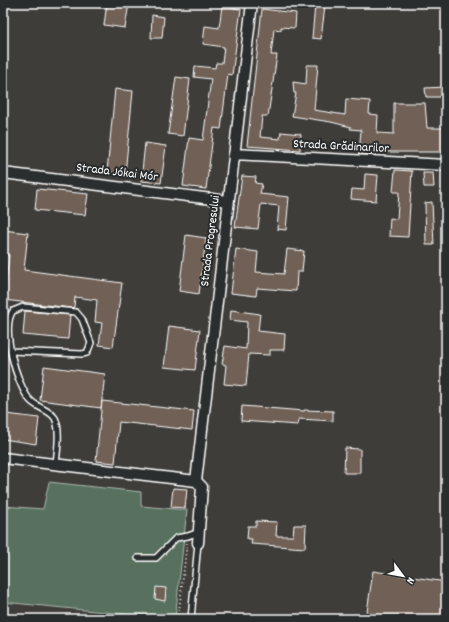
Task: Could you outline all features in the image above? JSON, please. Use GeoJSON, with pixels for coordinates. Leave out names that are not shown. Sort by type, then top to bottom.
{"type":"FeatureCollection","features":[{"type":"Feature","properties":{"kind":"street","name":"Strada Progresului"},"geometry":{"type":"LineString","coordinates":[[198,543],[202,487],[196,481],[252,3]]}},
{"type":"Feature","properties":{"kind":"street","name":"Strada Grădinarilor"},"geometry":{"type":"LineString","coordinates":[[234,154],[446,165]]}},
{"type":"Feature","properties":{"kind":"street","name":"Strada Jókai Mór"},"geometry":{"type":"LineString","coordinates":[[3,173],[228,201]]}},
{"type":"Feature","properties":{"kind":"street"},"geometry":{"type":"LineString","coordinates":[[3,458],[196,481]]}},
{"type":"Feature","properties":{"kind":"lane"},"geometry":{"type":"LineString","coordinates":[[11,351],[82,354],[87,352],[91,344],[82,319],[76,312],[23,308],[13,311],[8,322],[11,351],[20,383],[26,395],[32,402],[52,415],[55,419],[58,433],[56,464]]}},
{"type":"Feature","properties":{"kind":"lane"},"geometry":{"type":"LineString","coordinates":[[138,558],[156,558],[174,539],[199,532]]}},
{"type":"Feature","properties":{"kind":"lane"},"geometry":{"type":"LineString","coordinates":[[191,619],[198,543]]}},
{"type":"Feature","properties":{"kind":"path"},"geometry":{"type":"LineString","coordinates":[[178,619],[188,536]]}},
{"type":"Feature","properties":{"kind":"green space"},"geometry":{"type":"Polygon","coordinates":[[[49,482],[141,492],[141,506],[187,510],[175,619],[3,602],[3,506],[43,509],[49,482]]]}},
{"type":"Feature","properties":{"kind":"building"},"geometry":{"type":"Polygon","coordinates":[[[107,3],[129,3],[125,28],[104,25],[107,3]]]}},
{"type":"Feature","properties":{"kind":"building"},"geometry":{"type":"Polygon","coordinates":[[[315,5],[325,6],[321,39],[312,38],[315,5]]]}},
{"type":"Feature","properties":{"kind":"building"},"geometry":{"type":"Polygon","coordinates":[[[222,6],[241,9],[232,75],[228,74],[221,129],[214,128],[206,189],[183,186],[189,138],[203,140],[211,79],[194,77],[195,66],[215,68],[216,63],[222,63],[224,47],[203,44],[205,26],[219,28],[222,6]]]}},
{"type":"Feature","properties":{"kind":"building"},"geometry":{"type":"Polygon","coordinates":[[[262,9],[296,13],[295,28],[281,27],[281,30],[274,29],[271,55],[277,55],[268,116],[262,116],[260,137],[280,139],[281,132],[301,134],[300,150],[247,146],[262,9]]]}},
{"type":"Feature","properties":{"kind":"building"},"geometry":{"type":"Polygon","coordinates":[[[152,15],[164,17],[162,38],[151,38],[152,15]]]}},
{"type":"Feature","properties":{"kind":"building"},"geometry":{"type":"Polygon","coordinates":[[[307,65],[318,65],[314,110],[345,115],[346,99],[370,101],[369,114],[378,115],[377,133],[394,134],[394,103],[425,103],[427,128],[446,128],[446,152],[376,152],[375,155],[359,154],[361,130],[350,129],[351,127],[331,122],[292,116],[296,93],[294,93],[293,82],[306,84],[307,65]]]}},
{"type":"Feature","properties":{"kind":"building"},"geometry":{"type":"Polygon","coordinates":[[[176,77],[190,79],[183,136],[168,134],[176,77]]]}},
{"type":"Feature","properties":{"kind":"building"},"geometry":{"type":"Polygon","coordinates":[[[446,87],[446,97],[426,97],[425,88],[446,87]]]}},
{"type":"Feature","properties":{"kind":"building"},"geometry":{"type":"Polygon","coordinates":[[[115,89],[133,91],[125,174],[107,172],[115,89]]]}},
{"type":"Feature","properties":{"kind":"building"},"geometry":{"type":"Polygon","coordinates":[[[145,143],[166,146],[161,183],[141,181],[145,143]]]}},
{"type":"Feature","properties":{"kind":"building"},"geometry":{"type":"Polygon","coordinates":[[[395,170],[412,171],[408,237],[389,236],[390,218],[397,219],[399,192],[393,192],[395,170]]]}},
{"type":"Feature","properties":{"kind":"building"},"geometry":{"type":"Polygon","coordinates":[[[423,173],[433,173],[434,187],[424,187],[423,173]]]}},
{"type":"Feature","properties":{"kind":"building"},"geometry":{"type":"Polygon","coordinates":[[[365,174],[378,175],[376,201],[351,199],[352,189],[364,190],[365,174]]]}},
{"type":"Feature","properties":{"kind":"building"},"geometry":{"type":"Polygon","coordinates":[[[242,176],[256,177],[255,183],[262,184],[260,194],[289,197],[286,230],[277,229],[279,206],[261,204],[258,229],[235,227],[242,176]]]}},
{"type":"Feature","properties":{"kind":"building"},"geometry":{"type":"Polygon","coordinates":[[[37,189],[88,194],[85,215],[35,210],[37,189]]]}},
{"type":"Feature","properties":{"kind":"building"},"geometry":{"type":"Polygon","coordinates":[[[432,202],[434,245],[426,245],[425,203],[432,202]]]}},
{"type":"Feature","properties":{"kind":"building"},"geometry":{"type":"Polygon","coordinates":[[[3,230],[28,233],[24,270],[122,283],[113,347],[99,345],[102,323],[95,322],[97,300],[75,297],[74,307],[71,308],[4,300],[9,255],[3,255],[3,230]]]}},
{"type":"Feature","properties":{"kind":"building"},"geometry":{"type":"Polygon","coordinates":[[[186,235],[206,238],[199,294],[179,291],[186,235]]]}},
{"type":"Feature","properties":{"kind":"building"},"geometry":{"type":"Polygon","coordinates":[[[236,249],[258,252],[256,272],[284,274],[287,249],[304,251],[302,272],[297,272],[296,291],[257,288],[256,296],[231,293],[236,249]]]}},
{"type":"Feature","properties":{"kind":"building"},"geometry":{"type":"Polygon","coordinates":[[[231,310],[260,314],[258,331],[285,334],[284,350],[270,350],[270,355],[249,354],[246,386],[224,384],[226,365],[222,364],[225,346],[246,349],[247,322],[230,320],[231,310]]]}},
{"type":"Feature","properties":{"kind":"building"},"geometry":{"type":"Polygon","coordinates":[[[25,311],[70,315],[68,339],[23,335],[25,311]]]}},
{"type":"Feature","properties":{"kind":"building"},"geometry":{"type":"Polygon","coordinates":[[[169,326],[200,330],[195,370],[164,367],[169,326]]]}},
{"type":"Feature","properties":{"kind":"building"},"geometry":{"type":"Polygon","coordinates":[[[44,366],[105,374],[101,408],[40,400],[44,366]]]}},
{"type":"Feature","properties":{"kind":"building"},"geometry":{"type":"Polygon","coordinates":[[[102,401],[194,411],[192,430],[119,422],[115,463],[96,461],[102,401]]]}},
{"type":"Feature","properties":{"kind":"building"},"geometry":{"type":"Polygon","coordinates":[[[242,406],[304,411],[333,411],[333,421],[299,419],[298,425],[241,421],[242,406]]]}},
{"type":"Feature","properties":{"kind":"building"},"geometry":{"type":"Polygon","coordinates":[[[6,414],[39,418],[36,444],[3,439],[6,414]]]}},
{"type":"Feature","properties":{"kind":"building"},"geometry":{"type":"Polygon","coordinates":[[[345,448],[360,449],[360,473],[344,473],[345,448]]]}},
{"type":"Feature","properties":{"kind":"building"},"geometry":{"type":"Polygon","coordinates":[[[173,488],[187,489],[185,508],[171,507],[173,488]]]}},
{"type":"Feature","properties":{"kind":"building"},"geometry":{"type":"Polygon","coordinates":[[[256,521],[277,522],[276,536],[293,536],[294,525],[306,525],[305,548],[251,544],[252,539],[247,539],[248,526],[256,526],[256,521]]]}},
{"type":"Feature","properties":{"kind":"building"},"geometry":{"type":"Polygon","coordinates":[[[373,571],[446,582],[446,619],[366,619],[373,571]]]}},
{"type":"Feature","properties":{"kind":"building"},"geometry":{"type":"Polygon","coordinates":[[[156,587],[166,588],[165,601],[155,599],[156,587]]]}}]}
